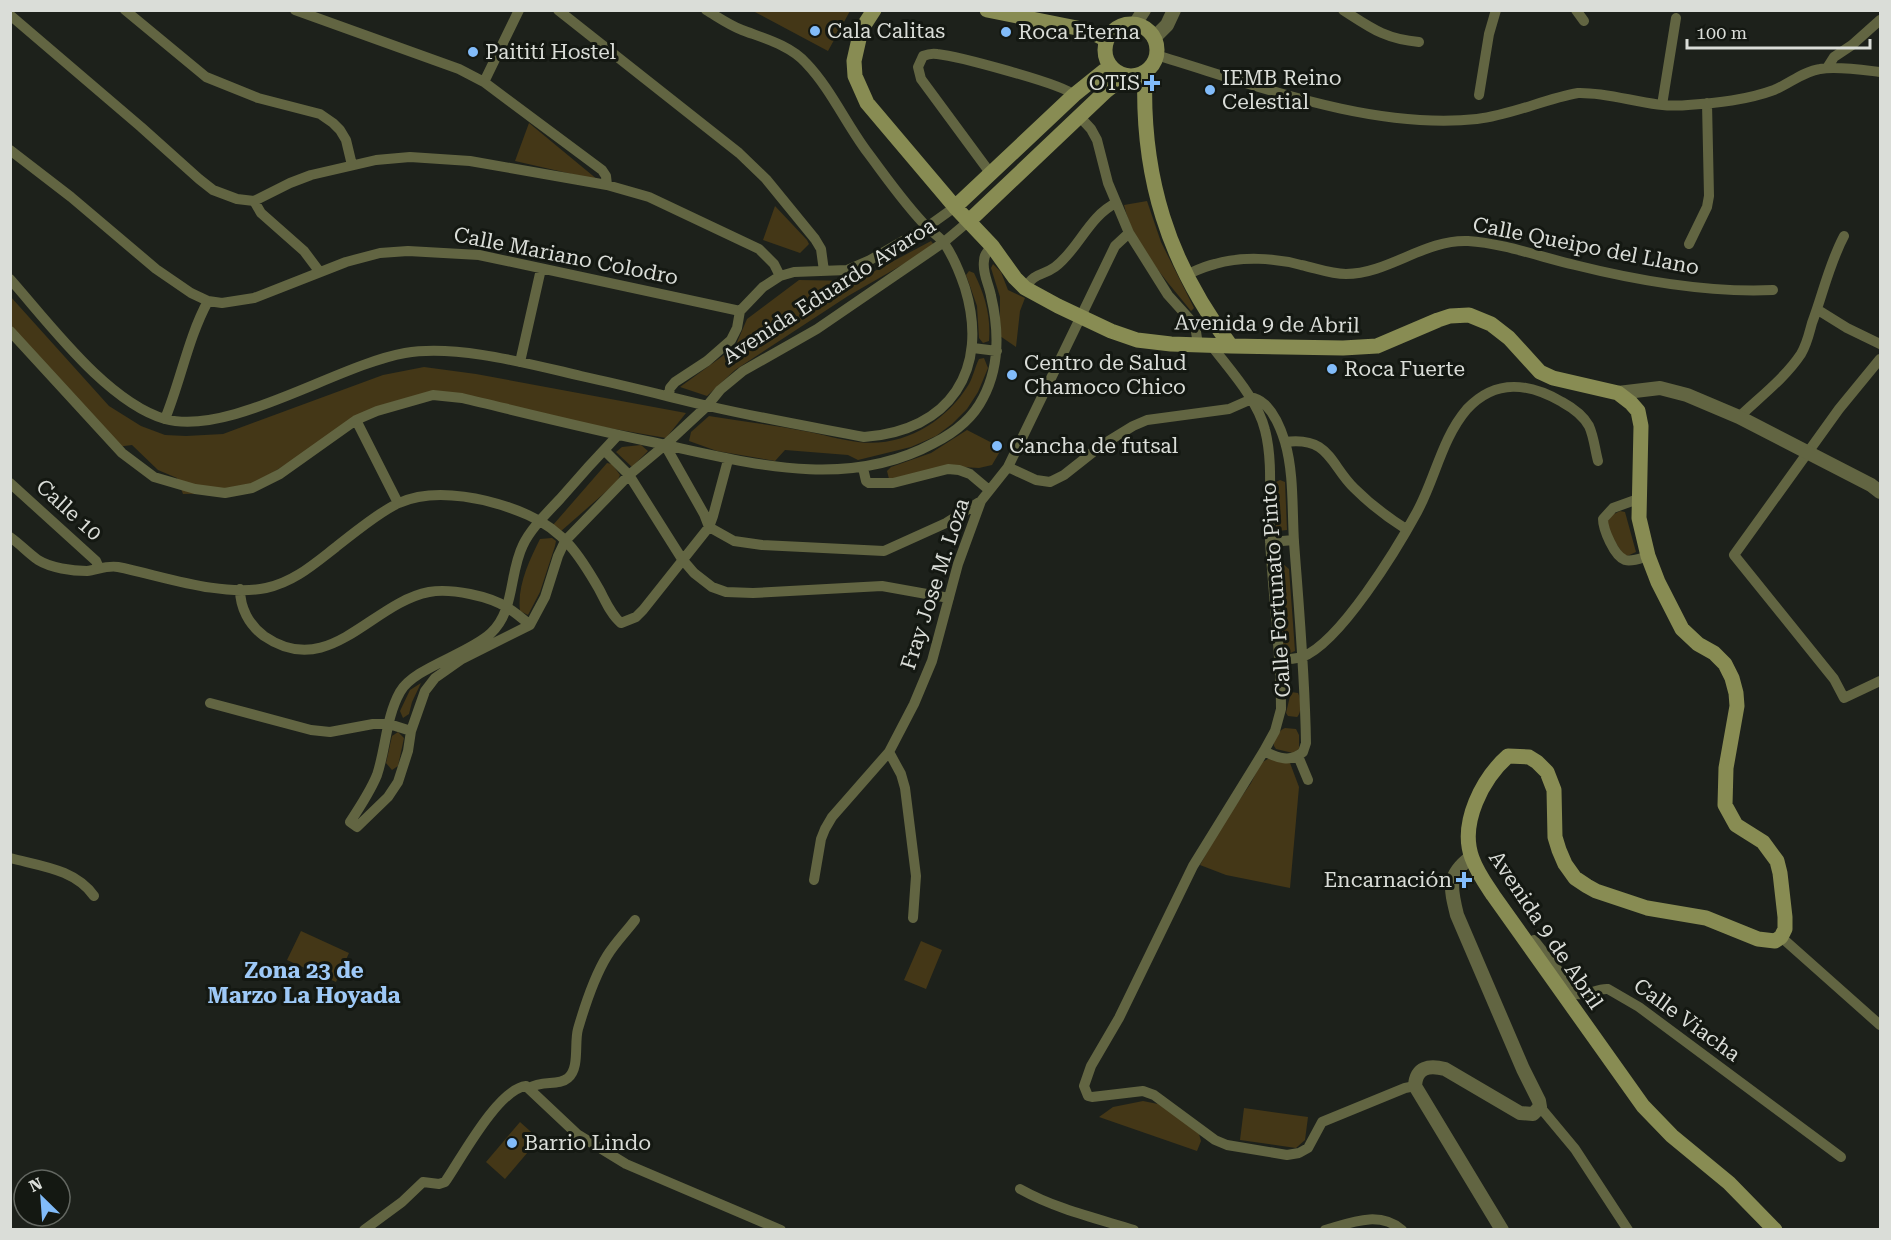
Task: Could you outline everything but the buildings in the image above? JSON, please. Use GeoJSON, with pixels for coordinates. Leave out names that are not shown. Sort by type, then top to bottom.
{"type":"FeatureCollection","features":[{"type":"Feature","properties":{"kind":"main road","name":"Avenida 9 de Abril"},"geometry":{"type":"LineString","coordinates":[[874,10],[861,30],[854,61],[855,76],[867,103],[992,246],[1015,278],[1025,288],[1081,317],[1137,340],[1204,345],[1343,348],[1377,346],[1438,320],[1450,316],[1469,315],[1491,324],[1509,338],[1540,372],[1553,378],[1618,393]]}},
{"type":"Feature","properties":{"kind":"main road"},"geometry":{"type":"LineString","coordinates":[[987,10],[1086,30],[1107,40]]}},
{"type":"Feature","properties":{"kind":"main road"},"geometry":{"type":"LineString","coordinates":[[1118,10],[1119,27]]}},
{"type":"Feature","properties":{"kind":"main road"},"geometry":{"type":"LineString","coordinates":[[1135,24],[1144,28],[1154,38],[1157,46],[1156,55],[1152,65],[1138,74],[1119,73],[1110,66],[1105,53],[1107,40],[1119,27],[1135,24]]}},
{"type":"Feature","properties":{"kind":"main road","name":"Avenida Eduardo Avaroa"},"geometry":{"type":"LineString","coordinates":[[956,207],[1074,95],[1110,66]]}},
{"type":"Feature","properties":{"kind":"main road","name":"Avenida Eduardo Avaroa"},"geometry":{"type":"LineString","coordinates":[[969,221],[1115,84],[1138,74]]}},
{"type":"Feature","properties":{"kind":"main road"},"geometry":{"type":"LineString","coordinates":[[1138,74],[1144,102],[1149,161],[1157,200],[1169,238],[1186,275],[1212,320],[1231,346]]}},
{"type":"Feature","properties":{"kind":"main road"},"geometry":{"type":"LineString","coordinates":[[1618,393],[1632,403],[1638,411],[1642,458],[1638,500],[1639,518],[1648,556],[1658,582],[1682,628],[1698,644],[1714,653],[1725,664],[1732,678],[1737,706],[1726,768],[1725,805],[1736,825],[1763,842],[1777,861],[1785,917],[1785,929],[1781,937]]}},
{"type":"Feature","properties":{"kind":"main road","name":"Avenida 9 de Abril"},"geometry":{"type":"LineString","coordinates":[[1775,1230],[1729,1183],[1672,1136],[1643,1106],[1479,874],[1471,857],[1469,842],[1471,820],[1480,794],[1492,772],[1508,756],[1529,757],[1547,772],[1554,790],[1555,837],[1565,864],[1575,878],[1596,891],[1647,908],[1706,918],[1758,939],[1775,941],[1781,937]]}},
{"type":"Feature","properties":{"kind":"street"},"geometry":{"type":"LineString","coordinates":[[125,10],[206,77],[258,98],[320,114],[340,130],[346,140],[352,165]]}},
{"type":"Feature","properties":{"kind":"street"},"geometry":{"type":"LineString","coordinates":[[295,10],[459,69],[484,82],[602,170],[606,176],[607,185]]}},
{"type":"Feature","properties":{"kind":"street"},"geometry":{"type":"LineString","coordinates":[[484,82],[519,10]]}},
{"type":"Feature","properties":{"kind":"street"},"geometry":{"type":"LineString","coordinates":[[558,10],[722,139],[766,179],[815,239],[824,259],[824,271]]}},
{"type":"Feature","properties":{"kind":"street"},"geometry":{"type":"LineString","coordinates":[[10,279],[86,364],[132,403],[165,419],[197,422],[236,414],[337,374],[402,353],[437,350],[520,362],[669,395],[707,406],[864,437],[884,436],[921,422],[951,398],[962,382],[973,348],[972,316],[968,298],[961,276],[944,242],[927,227],[867,152],[821,82],[805,62],[767,39],[725,22],[706,10]]}},
{"type":"Feature","properties":{"kind":"street"},"geometry":{"type":"LineString","coordinates":[[1135,24],[1144,10]]}},
{"type":"Feature","properties":{"kind":"street"},"geometry":{"type":"LineString","coordinates":[[1154,38],[1167,25],[1174,10]]}},
{"type":"Feature","properties":{"kind":"street"},"geometry":{"type":"LineString","coordinates":[[1343,10],[1376,31],[1396,40],[1419,42]]}},
{"type":"Feature","properties":{"kind":"street"},"geometry":{"type":"LineString","coordinates":[[1479,95],[1496,10]]}},
{"type":"Feature","properties":{"kind":"street"},"geometry":{"type":"LineString","coordinates":[[1576,10],[1584,21]]}},
{"type":"Feature","properties":{"kind":"street"},"geometry":{"type":"LineString","coordinates":[[10,15],[213,190],[237,199],[246,202],[254,201],[311,175],[352,165],[410,157],[440,157],[607,185],[649,197],[759,249],[774,264],[780,276]]}},
{"type":"Feature","properties":{"kind":"street"},"geometry":{"type":"LineString","coordinates":[[1662,105],[1676,18]]}},
{"type":"Feature","properties":{"kind":"street"},"geometry":{"type":"LineString","coordinates":[[1827,68],[1834,57],[1881,20]]}},
{"type":"Feature","properties":{"kind":"street"},"geometry":{"type":"LineString","coordinates":[[991,174],[921,79],[918,67],[923,56],[937,54],[997,69],[1063,88],[1074,95]]}},
{"type":"Feature","properties":{"kind":"street"},"geometry":{"type":"LineString","coordinates":[[1156,55],[1316,104],[1393,117],[1436,120],[1496,116],[1578,93],[1617,96],[1662,105],[1707,103],[1742,99],[1764,93],[1814,71],[1827,68],[1881,72]]}},
{"type":"Feature","properties":{"kind":"street"},"geometry":{"type":"LineString","coordinates":[[1689,244],[1707,207],[1707,103]]}},
{"type":"Feature","properties":{"kind":"street","name":"Calle Fortunato Pinto"},"geometry":{"type":"LineString","coordinates":[[1079,116],[1097,140],[1103,168],[1129,233],[1168,295],[1195,325],[1204,345],[1250,399],[1265,429],[1281,709],[1275,731],[1264,751],[1193,866],[1119,1018],[1091,1066],[1084,1086],[1088,1096],[1092,1097],[1143,1091],[1154,1095],[1215,1140],[1227,1145],[1287,1155],[1299,1153],[1308,1148],[1322,1122],[1415,1086]]}},
{"type":"Feature","properties":{"kind":"street","name":"Calle Mariano Colodro"},"geometry":{"type":"LineString","coordinates":[[10,150],[71,197],[156,269],[191,293],[208,301],[222,303],[254,298],[319,271],[380,253],[408,250],[479,255],[740,311]]}},
{"type":"Feature","properties":{"kind":"street"},"geometry":{"type":"LineString","coordinates":[[254,201],[261,213],[304,251],[319,271]]}},
{"type":"Feature","properties":{"kind":"street"},"geometry":{"type":"LineString","coordinates":[[1025,288],[1032,277],[1054,268],[1074,248],[1098,218],[1116,203]]}},
{"type":"Feature","properties":{"kind":"street","name":"Avenida Eduardo Avaroa"},"geometry":{"type":"LineString","coordinates":[[669,395],[675,382],[707,361],[731,340],[737,328],[740,311],[763,286],[780,276],[794,272],[847,270],[870,260],[927,227],[956,207]]}},
{"type":"Feature","properties":{"kind":"street","name":"Avenida Eduardo Avaroa"},"geometry":{"type":"LineString","coordinates":[[530,625],[545,597],[565,540],[629,475],[707,406],[720,390],[743,371],[817,328],[944,242],[969,221]]}},
{"type":"Feature","properties":{"kind":"street","name":"Fray Jose M. Loza"},"geometry":{"type":"LineString","coordinates":[[814,880],[825,829],[889,752],[914,704],[932,661],[967,538],[981,501],[1008,467],[1115,246],[1129,233]]}},
{"type":"Feature","properties":{"kind":"street"},"geometry":{"type":"LineString","coordinates":[[1739,417],[1773,387],[1800,355],[1818,310],[1830,265],[1844,236]]}},
{"type":"Feature","properties":{"kind":"street","name":"Calle Queipo del Llano"},"geometry":{"type":"LineString","coordinates":[[1186,275],[1216,263],[1243,260],[1269,260],[1346,274],[1366,271],[1425,249],[1466,241],[1487,243],[1608,273],[1671,284],[1712,290],[1773,290]]}},
{"type":"Feature","properties":{"kind":"street"},"geometry":{"type":"LineString","coordinates":[[10,331],[122,453],[154,477],[195,489],[225,493],[252,488],[280,474],[356,420],[433,395],[447,395],[728,460],[792,468],[863,468],[901,459],[919,451],[956,429],[969,418],[984,397],[994,369],[997,351],[994,308],[983,263],[985,255],[992,246]]}},
{"type":"Feature","properties":{"kind":"street"},"geometry":{"type":"LineString","coordinates":[[520,362],[541,269]]}},
{"type":"Feature","properties":{"kind":"street"},"geometry":{"type":"LineString","coordinates":[[165,419],[187,348],[208,301]]}},
{"type":"Feature","properties":{"kind":"street"},"geometry":{"type":"LineString","coordinates":[[1818,310],[1847,328],[1881,344]]}},
{"type":"Feature","properties":{"kind":"street"},"geometry":{"type":"LineString","coordinates":[[973,348],[997,351]]}},
{"type":"Feature","properties":{"kind":"street"},"geometry":{"type":"LineString","coordinates":[[1881,359],[1839,409],[1734,555],[1834,679],[1844,698],[1881,681]]}},
{"type":"Feature","properties":{"kind":"street"},"geometry":{"type":"LineString","coordinates":[[1280,660],[1303,657],[1326,640],[1379,577],[1417,511],[1450,436],[1463,415],[1480,398],[1501,389],[1522,386],[1532,388],[1572,408],[1590,427],[1598,461]]}},
{"type":"Feature","properties":{"kind":"street"},"geometry":{"type":"LineString","coordinates":[[1618,393],[1660,388],[1687,395],[1739,417],[1881,492]]}},
{"type":"Feature","properties":{"kind":"street"},"geometry":{"type":"LineString","coordinates":[[1008,467],[1036,480],[1050,482],[1065,475],[1102,445],[1132,426],[1147,420],[1229,409],[1250,399]]}},
{"type":"Feature","properties":{"kind":"street","name":"Calle Fortunato Pinto"},"geometry":{"type":"LineString","coordinates":[[1250,399],[1258,399],[1270,411],[1285,442],[1303,657],[1306,743],[1303,752],[1298,756]]}},
{"type":"Feature","properties":{"kind":"street"},"geometry":{"type":"LineString","coordinates":[[356,420],[398,503]]}},
{"type":"Feature","properties":{"kind":"street"},"geometry":{"type":"LineString","coordinates":[[240,589],[240,603],[251,622],[262,634],[291,649],[313,649],[340,640],[356,633],[396,606],[430,592],[464,592],[507,607],[530,625],[462,659],[435,678],[425,691],[411,731],[408,751],[398,782],[388,797],[357,827],[350,822],[377,774],[389,724],[401,690],[409,681],[491,634],[501,622],[507,607],[516,562],[524,543],[540,521],[618,435]]}},
{"type":"Feature","properties":{"kind":"street"},"geometry":{"type":"LineString","coordinates":[[1285,442],[1293,441],[1311,445],[1330,455],[1352,486],[1386,516],[1406,529]]}},
{"type":"Feature","properties":{"kind":"street"},"geometry":{"type":"LineString","coordinates":[[665,445],[709,527],[734,541],[762,545],[885,551],[946,523],[981,501]]}},
{"type":"Feature","properties":{"kind":"street"},"geometry":{"type":"LineString","coordinates":[[604,450],[629,475],[682,559],[702,581],[726,592],[782,593],[882,586],[949,598]]}},
{"type":"Feature","properties":{"kind":"street"},"geometry":{"type":"LineString","coordinates":[[10,537],[41,562],[79,571],[92,571],[99,567],[114,566],[198,584],[240,589],[266,588],[298,576],[317,564],[398,503],[430,496],[465,497],[507,507],[540,521],[565,540],[576,550],[611,611],[621,622],[636,616],[643,610],[709,527],[728,460]]}},
{"type":"Feature","properties":{"kind":"street"},"geometry":{"type":"LineString","coordinates":[[863,468],[866,481],[869,483],[893,483],[948,469],[959,470],[970,474],[989,490]]}},
{"type":"Feature","properties":{"kind":"street"},"geometry":{"type":"LineString","coordinates":[[1269,469],[1288,469]]}},
{"type":"Feature","properties":{"kind":"street","name":"Calle 10"},"geometry":{"type":"LineString","coordinates":[[10,483],[90,555],[99,567]]}},
{"type":"Feature","properties":{"kind":"street"},"geometry":{"type":"LineString","coordinates":[[1638,500],[1622,503],[1613,508],[1603,519],[1603,526],[1621,557],[1627,561],[1648,556]]}},
{"type":"Feature","properties":{"kind":"street"},"geometry":{"type":"LineString","coordinates":[[1270,542],[1294,540]]}},
{"type":"Feature","properties":{"kind":"street"},"geometry":{"type":"LineString","coordinates":[[210,703],[311,730],[330,732],[373,724],[389,724],[411,731]]}},
{"type":"Feature","properties":{"kind":"street"},"geometry":{"type":"LineString","coordinates":[[1264,751],[1278,758],[1287,759],[1298,756],[1308,780]]}},
{"type":"Feature","properties":{"kind":"street"},"geometry":{"type":"LineString","coordinates":[[889,752],[901,774],[905,788],[916,876],[913,918]]}},
{"type":"Feature","properties":{"kind":"street"},"geometry":{"type":"LineString","coordinates":[[1471,857],[1456,869],[1453,878],[1453,899],[1457,915],[1540,1107],[1575,1149],[1628,1230]]}},
{"type":"Feature","properties":{"kind":"street"},"geometry":{"type":"LineString","coordinates":[[10,858],[68,873],[87,887],[94,896]]}},
{"type":"Feature","properties":{"kind":"street"},"geometry":{"type":"LineString","coordinates":[[529,1088],[536,1083],[558,1082],[570,1077],[573,1071],[577,1032],[596,980],[607,956],[635,920]]}},
{"type":"Feature","properties":{"kind":"street","name":"Calle Viacha"},"geometry":{"type":"LineString","coordinates":[[1516,928],[1531,937],[1577,994],[1585,995],[1608,989],[1639,1007],[1841,1157]]}},
{"type":"Feature","properties":{"kind":"street"},"geometry":{"type":"LineString","coordinates":[[1781,937],[1877,1022]]}},
{"type":"Feature","properties":{"kind":"street"},"geometry":{"type":"LineString","coordinates":[[1502,1230],[1415,1086],[1417,1074],[1432,1066],[1445,1069],[1520,1113],[1533,1114],[1540,1107]]}},
{"type":"Feature","properties":{"kind":"street"},"geometry":{"type":"LineString","coordinates":[[364,1230],[402,1202],[423,1182],[440,1185],[445,1182],[490,1114],[505,1096],[516,1088],[526,1086],[577,1134],[617,1159],[781,1230]]}},
{"type":"Feature","properties":{"kind":"street"},"geometry":{"type":"LineString","coordinates":[[1020,1189],[1060,1207],[1134,1230]]}},
{"type":"Feature","properties":{"kind":"street"},"geometry":{"type":"LineString","coordinates":[[1324,1230],[1376,1219],[1389,1221],[1402,1230]]}},
{"type":"Feature","properties":{"kind":"shaded area","name":"Cala Calitas"},"geometry":{"type":"Polygon","coordinates":[[[850,10],[828,51],[753,11],[850,10]]]}},
{"type":"Feature","properties":{"kind":"shaded area"},"geometry":{"type":"Polygon","coordinates":[[[529,123],[598,180],[515,161],[529,123]]]}},
{"type":"Feature","properties":{"kind":"shaded area"},"geometry":{"type":"Polygon","coordinates":[[[1147,201],[1161,242],[1194,308],[1191,311],[1143,248],[1129,220],[1124,205],[1147,201]]]}},
{"type":"Feature","properties":{"kind":"shaded area"},"geometry":{"type":"Polygon","coordinates":[[[775,206],[807,240],[809,244],[800,253],[763,240],[775,206]]]}},
{"type":"Feature","properties":{"kind":"shaded area"},"geometry":{"type":"Polygon","coordinates":[[[931,241],[935,246],[848,296],[735,370],[707,396],[680,387],[735,347],[747,319],[799,280],[856,281],[931,241]]]}},
{"type":"Feature","properties":{"kind":"shaded area"},"geometry":{"type":"Polygon","coordinates":[[[993,264],[1001,272],[1008,290],[1025,298],[1020,311],[1016,347],[1000,336],[1000,297],[991,268],[993,264]]]}},
{"type":"Feature","properties":{"kind":"shaded area"},"geometry":{"type":"Polygon","coordinates":[[[969,271],[974,273],[978,281],[988,314],[989,341],[983,343],[979,338],[977,306],[966,275],[969,271]]]}},
{"type":"Feature","properties":{"kind":"shaded area"},"geometry":{"type":"Polygon","coordinates":[[[10,296],[109,406],[141,426],[165,435],[223,434],[383,375],[424,367],[476,374],[686,413],[666,438],[454,401],[426,399],[388,410],[341,430],[236,493],[183,494],[177,478],[158,470],[132,445],[117,447],[11,329],[10,296]]]}},
{"type":"Feature","properties":{"kind":"shaded area"},"geometry":{"type":"Polygon","coordinates":[[[984,358],[988,368],[978,392],[967,409],[936,436],[911,447],[858,460],[848,455],[785,450],[775,461],[717,451],[689,441],[691,432],[709,416],[858,442],[891,441],[922,430],[936,421],[959,398],[969,384],[979,359],[984,358]]]}},
{"type":"Feature","properties":{"kind":"shaded area"},"geometry":{"type":"Polygon","coordinates":[[[967,430],[1002,448],[992,465],[979,468],[962,467],[889,479],[887,471],[891,467],[931,453],[967,430]]]}},
{"type":"Feature","properties":{"kind":"shaded area"},"geometry":{"type":"Polygon","coordinates":[[[641,445],[648,451],[632,467],[616,452],[622,447],[641,445]]]}},
{"type":"Feature","properties":{"kind":"shaded area"},"geometry":{"type":"Polygon","coordinates":[[[607,463],[612,464],[620,475],[617,482],[560,532],[553,525],[607,463]]]}},
{"type":"Feature","properties":{"kind":"shaded area"},"geometry":{"type":"Polygon","coordinates":[[[1280,480],[1285,482],[1287,530],[1278,531],[1274,483],[1280,480]]]}},
{"type":"Feature","properties":{"kind":"shaded area"},"geometry":{"type":"Polygon","coordinates":[[[1620,511],[1625,512],[1636,552],[1625,557],[1608,531],[1608,517],[1620,511]]]}},
{"type":"Feature","properties":{"kind":"shaded area"},"geometry":{"type":"Polygon","coordinates":[[[552,538],[556,541],[555,546],[540,592],[528,615],[520,611],[520,592],[525,574],[540,539],[552,538]]]}},
{"type":"Feature","properties":{"kind":"shaded area"},"geometry":{"type":"Polygon","coordinates":[[[1282,563],[1289,569],[1295,651],[1288,654],[1283,648],[1276,567],[1282,563]]]}},
{"type":"Feature","properties":{"kind":"shaded area"},"geometry":{"type":"Polygon","coordinates":[[[421,683],[409,714],[403,718],[400,711],[410,690],[421,683]]]}},
{"type":"Feature","properties":{"kind":"shaded area"},"geometry":{"type":"Polygon","coordinates":[[[1291,692],[1298,693],[1300,699],[1297,717],[1288,716],[1286,713],[1291,692]]]}},
{"type":"Feature","properties":{"kind":"shaded area"},"geometry":{"type":"Polygon","coordinates":[[[1285,728],[1296,729],[1299,735],[1299,749],[1293,753],[1276,749],[1274,746],[1277,736],[1285,728]]]}},
{"type":"Feature","properties":{"kind":"shaded area"},"geometry":{"type":"Polygon","coordinates":[[[398,732],[404,738],[398,766],[392,770],[386,763],[392,736],[398,732]]]}},
{"type":"Feature","properties":{"kind":"shaded area"},"geometry":{"type":"Polygon","coordinates":[[[1271,757],[1290,763],[1299,787],[1290,888],[1226,875],[1200,865],[1261,763],[1271,757]]]}},
{"type":"Feature","properties":{"kind":"shaded area"},"geometry":{"type":"Polygon","coordinates":[[[301,931],[349,953],[336,982],[287,960],[301,931]]]}},
{"type":"Feature","properties":{"kind":"shaded area"},"geometry":{"type":"Polygon","coordinates":[[[921,941],[942,950],[926,989],[904,980],[921,941]]]}},
{"type":"Feature","properties":{"kind":"shaded area"},"geometry":{"type":"Polygon","coordinates":[[[1143,1101],[1158,1104],[1199,1134],[1201,1141],[1197,1151],[1099,1117],[1113,1107],[1143,1101]]]}},
{"type":"Feature","properties":{"kind":"shaded area"},"geometry":{"type":"Polygon","coordinates":[[[1244,1108],[1308,1117],[1305,1140],[1296,1148],[1240,1140],[1244,1108]]]}},
{"type":"Feature","properties":{"kind":"shaded area"},"geometry":{"type":"Polygon","coordinates":[[[520,1122],[539,1139],[505,1179],[486,1162],[520,1122]]]}},
{"type":"Feature","properties":{"kind":"place","name":"Cala Calitas"},"geometry":{"type":"Point","coordinates":[815,31]}},
{"type":"Feature","properties":{"kind":"place","name":"Roca Eterna"},"geometry":{"type":"Point","coordinates":[1006,32]}},
{"type":"Feature","properties":{"kind":"place","name":"Paitití Hostel"},"geometry":{"type":"Point","coordinates":[473,52]}},
{"type":"Feature","properties":{"kind":"place","name":"OTIS"},"geometry":{"type":"Point","coordinates":[1152,83]}},
{"type":"Feature","properties":{"kind":"place","name":"IEMB Reino Celestial"},"geometry":{"type":"Point","coordinates":[1210,90]}},
{"type":"Feature","properties":{"kind":"place","name":"Roca Fuerte"},"geometry":{"type":"Point","coordinates":[1332,369]}},
{"type":"Feature","properties":{"kind":"place","name":"Centro de Salud Chamoco Chico"},"geometry":{"type":"Point","coordinates":[1012,375]}},
{"type":"Feature","properties":{"kind":"place","name":"Cancha de futsal"},"geometry":{"type":"Point","coordinates":[997,446]}},
{"type":"Feature","properties":{"kind":"place","name":"Encarnación"},"geometry":{"type":"Point","coordinates":[1464,880]}},
{"type":"Feature","properties":{"kind":"place","name":"Barrio Lindo"},"geometry":{"type":"Point","coordinates":[512,1143]}},
{"type":"Feature","properties":{"kind":"district","name":"Zona 23 de Marzo La Hoyada"},"geometry":{"type":"Point","coordinates":[304,982]}}]}
